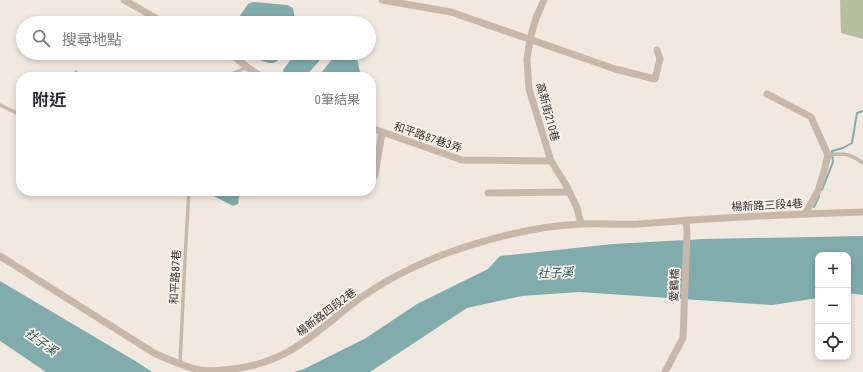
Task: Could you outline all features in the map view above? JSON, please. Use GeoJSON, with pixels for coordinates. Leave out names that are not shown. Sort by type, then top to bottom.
{"type":"FeatureCollection","features":[{"type":"Feature","properties":{"kind":"street"},"geometry":{"type":"LineString","coordinates":[[124,0],[153,16]]}},
{"type":"Feature","properties":{"kind":"street"},"geometry":{"type":"LineString","coordinates":[[382,0],[451,12],[615,69],[655,80],[660,59],[657,50]]}},
{"type":"Feature","properties":{"kind":"street","name":"高新街210巷"},"geometry":{"type":"LineString","coordinates":[[544,0],[536,18],[530,39],[527,59],[529,89],[551,161],[577,208],[581,224]]}},
{"type":"Feature","properties":{"kind":"street"},"geometry":{"type":"LineString","coordinates":[[238,60],[254,72]]}},
{"type":"Feature","properties":{"kind":"street"},"geometry":{"type":"LineString","coordinates":[[767,94],[811,117],[828,155],[818,191],[805,214]]}},
{"type":"Feature","properties":{"kind":"street","name":"和平路87巷3弄"},"geometry":{"type":"LineString","coordinates":[[376,130],[462,160],[551,161]]}},
{"type":"Feature","properties":{"kind":"street"},"geometry":{"type":"LineString","coordinates":[[376,169],[382,133]]}},
{"type":"Feature","properties":{"kind":"street"},"geometry":{"type":"LineString","coordinates":[[488,194],[569,192]]}},
{"type":"Feature","properties":{"kind":"street","name":"楊新路三段4巷"},"geometry":{"type":"LineString","coordinates":[[686,220],[863,212]]}},
{"type":"Feature","properties":{"kind":"street","name":"楊新路四段2巷"},"geometry":{"type":"LineString","coordinates":[[0,256],[154,353],[180,364],[200,370],[215,371],[248,367],[274,359],[295,349],[360,299],[400,274],[440,256],[492,239],[546,227],[581,224],[630,224],[686,220]]}},
{"type":"Feature","properties":{"kind":"street","name":"愛鶴橋"},"geometry":{"type":"LineString","coordinates":[[665,372],[683,338],[687,233],[686,220]]}},
{"type":"Feature","properties":{"kind":"lane"},"geometry":{"type":"LineString","coordinates":[[236,72],[247,67]]}},
{"type":"Feature","properties":{"kind":"lane"},"geometry":{"type":"LineString","coordinates":[[0,105],[16,112]]}},
{"type":"Feature","properties":{"kind":"lane"},"geometry":{"type":"LineString","coordinates":[[828,155],[852,155],[863,163]]}},
{"type":"Feature","properties":{"kind":"lane","name":"和平路87巷"},"geometry":{"type":"LineString","coordinates":[[180,364],[189,196]]}},
{"type":"Feature","properties":{"kind":"green space"},"geometry":{"type":"Polygon","coordinates":[[[840,0],[863,0],[863,39],[841,33],[840,0]]]}},
{"type":"Feature","properties":{"kind":"water"},"geometry":{"type":"Polygon","coordinates":[[[253,2],[287,5],[293,8],[294,16],[240,16],[248,4],[253,2]]]}},
{"type":"Feature","properties":{"kind":"water"},"geometry":{"type":"Polygon","coordinates":[[[261,60],[278,60],[274,63],[261,60]]]}},
{"type":"Feature","properties":{"kind":"water"},"geometry":{"type":"Polygon","coordinates":[[[291,60],[320,60],[309,72],[284,72],[283,70],[291,60]]]}},
{"type":"Feature","properties":{"kind":"water"},"geometry":{"type":"Polygon","coordinates":[[[331,60],[357,60],[360,72],[322,72],[331,60]]]}},
{"type":"Feature","properties":{"kind":"water"},"geometry":{"type":"Polygon","coordinates":[[[214,196],[239,196],[238,204],[233,206],[214,196]]]}},
{"type":"Feature","properties":{"kind":"water","name":"社子溪"},"geometry":{"type":"Polygon","coordinates":[[[863,236],[863,295],[851,293],[851,252],[815,252],[815,298],[772,305],[579,292],[522,296],[467,308],[370,372],[294,372],[304,369],[366,338],[417,304],[488,269],[500,256],[613,244],[704,239],[863,236]]]}},
{"type":"Feature","properties":{"kind":"water","name":"社子溪"},"geometry":{"type":"Polygon","coordinates":[[[0,281],[152,372],[46,372],[0,341],[0,281]]]}},
{"type":"Feature","properties":{"kind":"waterway"},"geometry":{"type":"LineString","coordinates":[[822,190],[833,162],[832,151],[843,148],[852,143],[857,113],[863,111]]}},
{"type":"Feature","properties":{"kind":"waterway"},"geometry":{"type":"LineString","coordinates":[[814,207],[819,196]]}}]}
